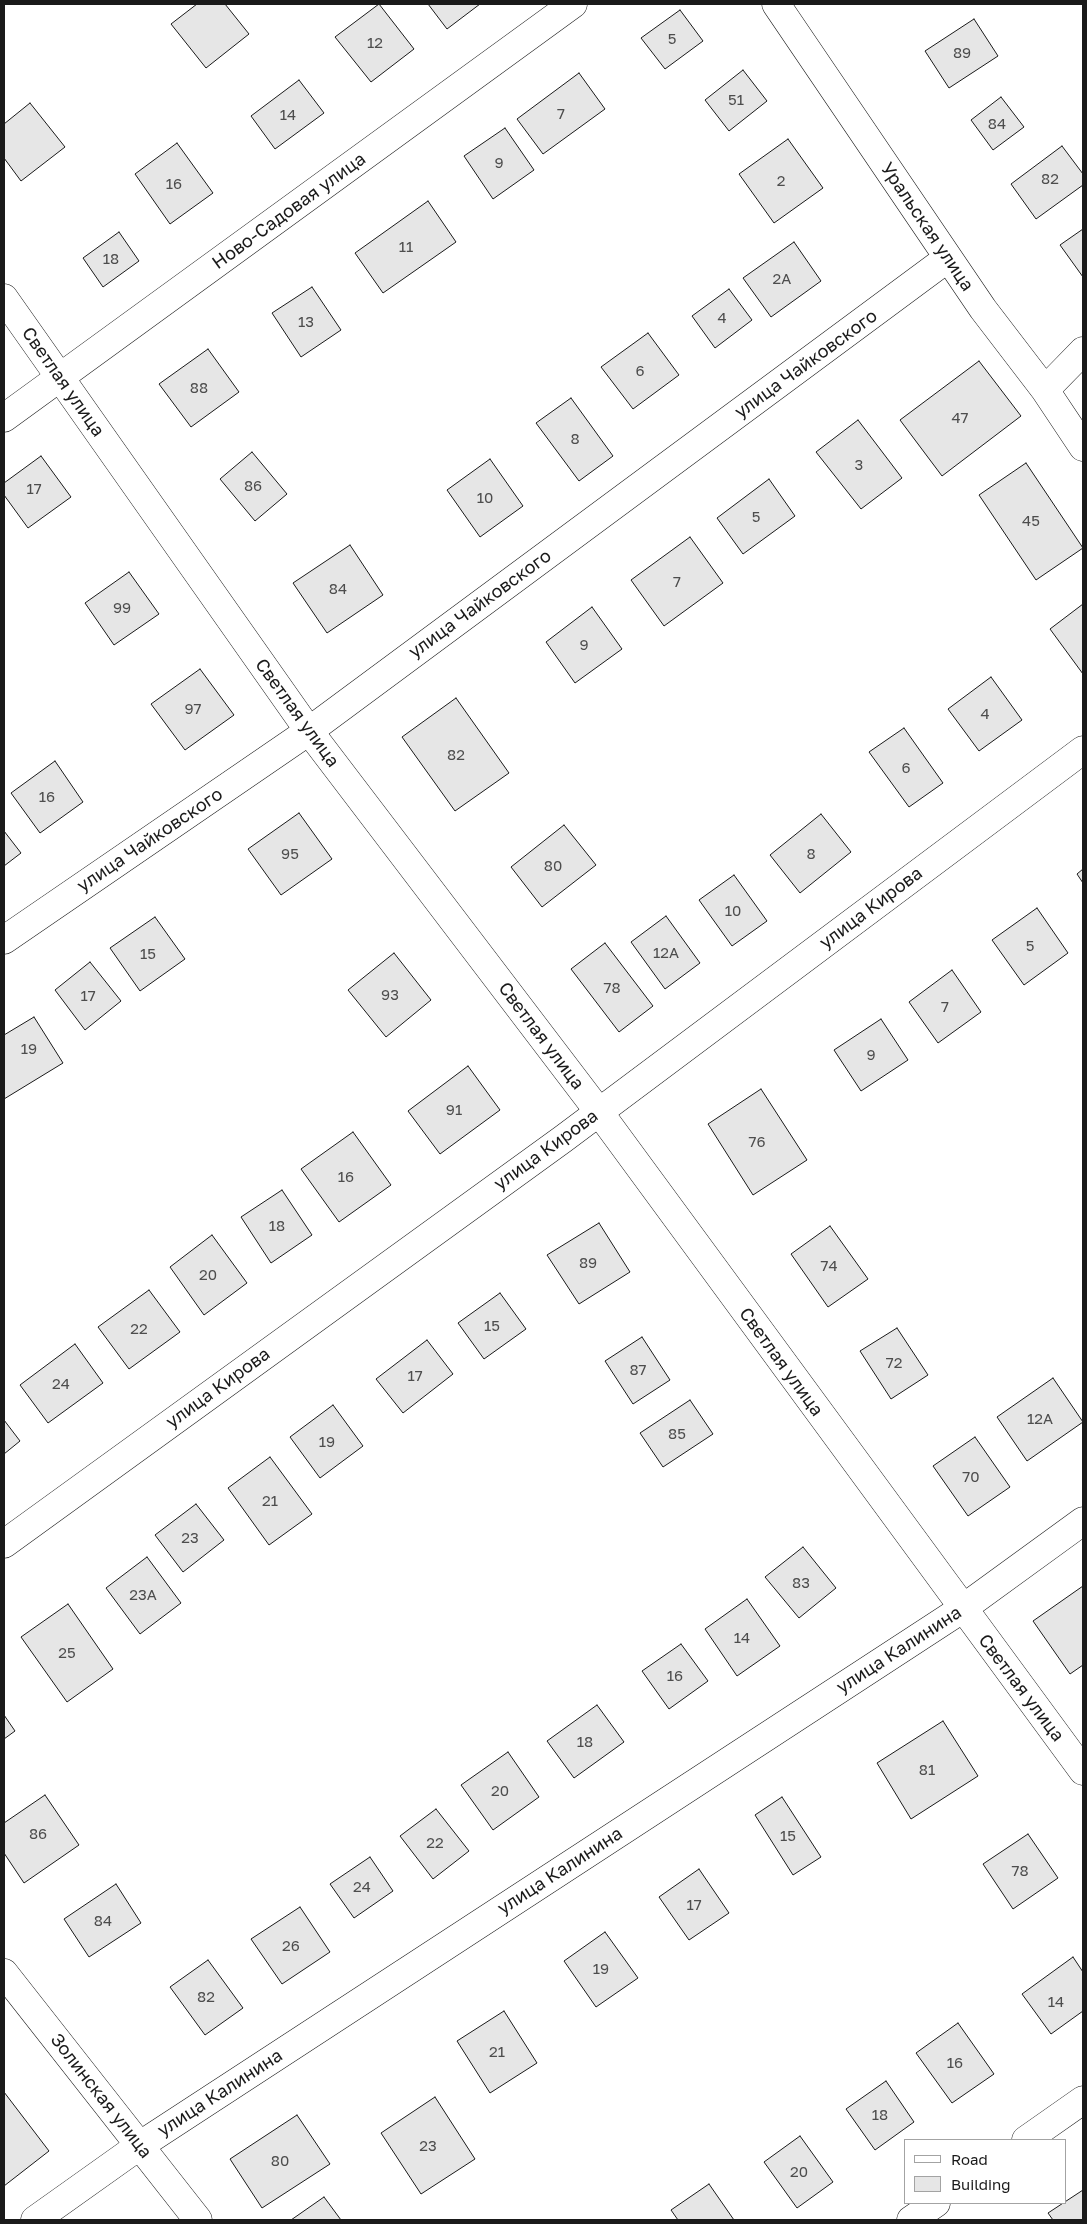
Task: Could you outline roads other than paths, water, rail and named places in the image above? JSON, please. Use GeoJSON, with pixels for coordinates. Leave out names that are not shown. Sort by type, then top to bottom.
{"type":"FeatureCollection","features":[{"type":"Feature","properties":{"kind":"street","name":"Ново-Садовая улица"},"geometry":{"type":"LineString","coordinates":[[4,418],[574,4]]}},
{"type":"Feature","properties":{"kind":"street","name":"Уральская улица"},"geometry":{"type":"LineString","coordinates":[[776,4],[983,309],[1046,390],[1083,447]]}},
{"type":"Feature","properties":{"kind":"street","name":"улица Чайковского"},"geometry":{"type":"LineString","coordinates":[[4,940],[309,731],[948,258]]}},
{"type":"Feature","properties":{"kind":"street","name":"Светлая улица"},"geometry":{"type":"LineString","coordinates":[[4,298],[309,731],[599,1112],[962,1609],[1083,1771]]}},
{"type":"Feature","properties":{"kind":"street"},"geometry":{"type":"LineString","coordinates":[[1046,390],[1083,351]]}},
{"type":"Feature","properties":{"kind":"street","name":"улица Кирова"},"geometry":{"type":"LineString","coordinates":[[4,1544],[599,1112],[1083,750]]}},
{"type":"Feature","properties":{"kind":"street","name":"улица Калинина"},"geometry":{"type":"LineString","coordinates":[[34,2220],[139,2146],[962,1609],[1083,1521]]}},
{"type":"Feature","properties":{"kind":"street","name":"Золинская улица"},"geometry":{"type":"LineString","coordinates":[[4,1973],[198,2220]]}},
{"type":"Feature","properties":{"kind":"street"},"geometry":{"type":"LineString","coordinates":[[1027,2139],[1083,2100]]}},
{"type":"Feature","properties":{"kind":"street"},"geometry":{"type":"LineString","coordinates":[[911,2220],[935,2204]]}}]}
